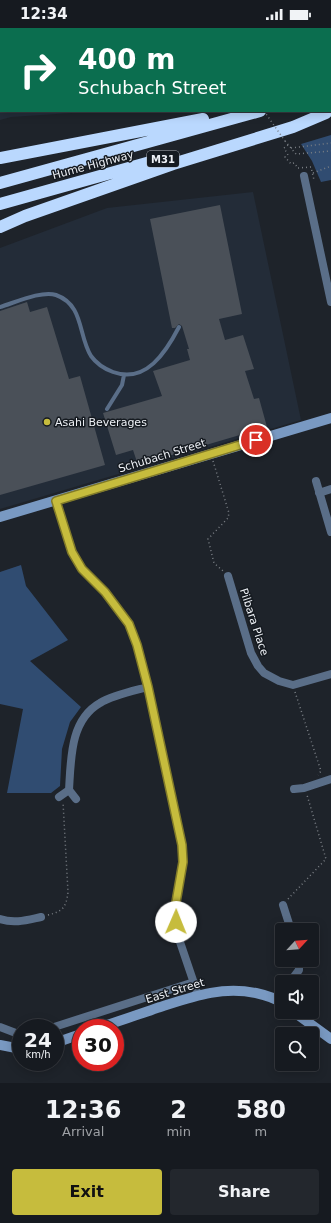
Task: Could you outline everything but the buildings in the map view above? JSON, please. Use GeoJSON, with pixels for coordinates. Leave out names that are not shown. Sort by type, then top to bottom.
{"type":"FeatureCollection","features":[{"type":"Feature","properties":{"kind":"highway"},"geometry":{"type":"LineString","coordinates":[[0,158],[207,119],[234,112]]}},
{"type":"Feature","properties":{"kind":"highway","name":"Hume Highway"},"geometry":{"type":"LineString","coordinates":[[0,183],[256,112]]}},
{"type":"Feature","properties":{"kind":"highway"},"geometry":{"type":"LineString","coordinates":[[0,227],[159,168],[293,127],[328,113]]}},
{"type":"Feature","properties":{"kind":"highway","name":"Hume Highway"},"geometry":{"type":"LineString","coordinates":[[0,204],[328,113]]}},
{"type":"Feature","properties":{"kind":"street"},"geometry":{"type":"LineString","coordinates":[[304,176],[331,302]]}},
{"type":"Feature","properties":{"kind":"street","name":"Schubach Street"},"geometry":{"type":"LineString","coordinates":[[0,517],[331,418]]}},
{"type":"Feature","properties":{"kind":"street"},"geometry":{"type":"LineString","coordinates":[[316,481],[331,532]]}},
{"type":"Feature","properties":{"kind":"street"},"geometry":{"type":"LineString","coordinates":[[320,493],[331,489]]}},
{"type":"Feature","properties":{"kind":"street"},"geometry":{"type":"LineString","coordinates":[[56,501],[72,552],[82,569],[105,592],[129,624],[137,645],[148,687],[182,845],[183,862],[175,908],[176,922],[179,939],[198,995]]}},
{"type":"Feature","properties":{"kind":"street","name":"Pilbara Place"},"geometry":{"type":"LineString","coordinates":[[228,576],[251,653],[258,666],[264,673],[271,678],[289,684],[331,674]]}},
{"type":"Feature","properties":{"kind":"street"},"geometry":{"type":"LineString","coordinates":[[76,799],[63,793],[73,741],[77,730],[86,716],[101,702],[148,687]]}},
{"type":"Feature","properties":{"kind":"street"},"geometry":{"type":"LineString","coordinates":[[294,789],[304,788],[331,779]]}},
{"type":"Feature","properties":{"kind":"street"},"geometry":{"type":"LineString","coordinates":[[283,904],[289,923]]}},
{"type":"Feature","properties":{"kind":"street"},"geometry":{"type":"LineString","coordinates":[[0,918],[8,921],[19,922],[42,917]]}},
{"type":"Feature","properties":{"kind":"street","name":"East Street"},"geometry":{"type":"LineString","coordinates":[[64,1024],[194,982]]}},
{"type":"Feature","properties":{"kind":"street","name":"East Street"},"geometry":{"type":"LineString","coordinates":[[124,1020],[198,995],[218,991],[244,990],[275,997]]}},
{"type":"Feature","properties":{"kind":"street"},"geometry":{"type":"LineString","coordinates":[[304,1019],[331,1039]]}},
{"type":"Feature","properties":{"kind":"street"},"geometry":{"type":"LineString","coordinates":[[0,1027],[12,1032]]}},
{"type":"Feature","properties":{"kind":"street"},"geometry":{"type":"LineString","coordinates":[[0,1046],[12,1048]]}},
{"type":"Feature","properties":{"kind":"lane"},"geometry":{"type":"LineString","coordinates":[[0,307],[43,294],[61,297],[76,311],[88,350],[93,358],[103,367],[124,375],[139,374],[149,368],[172,342],[179,327]]}},
{"type":"Feature","properties":{"kind":"lane"},"geometry":{"type":"LineString","coordinates":[[107,409],[122,385],[124,375]]}},
{"type":"Feature","properties":{"kind":"path"},"geometry":{"type":"LineString","coordinates":[[265,112],[290,148],[296,154],[331,151]]}},
{"type":"Feature","properties":{"kind":"path"},"geometry":{"type":"LineString","coordinates":[[290,148],[331,143]]}},
{"type":"Feature","properties":{"kind":"path"},"geometry":{"type":"LineString","coordinates":[[288,145],[284,148],[288,155],[285,157],[291,164],[294,163],[298,168]]}},
{"type":"Feature","properties":{"kind":"path"},"geometry":{"type":"LineString","coordinates":[[304,176],[331,166]]}},
{"type":"Feature","properties":{"kind":"path"},"geometry":{"type":"LineString","coordinates":[[211,454],[228,513],[228,518],[208,539],[214,563],[228,576]]}},
{"type":"Feature","properties":{"kind":"path"},"geometry":{"type":"LineString","coordinates":[[293,684],[321,770],[313,784]]}},
{"type":"Feature","properties":{"kind":"path"},"geometry":{"type":"LineString","coordinates":[[283,904],[326,859],[304,788]]}},
{"type":"Feature","properties":{"kind":"path"},"geometry":{"type":"LineString","coordinates":[[42,917],[57,912],[63,908],[68,892],[63,793]]}},
{"type":"Feature","properties":{"kind":"shaded area"},"geometry":{"type":"Polygon","coordinates":[[[0,112],[87,112],[11,117],[0,120],[0,112]]]}},
{"type":"Feature","properties":{"kind":"shaded area"},"geometry":{"type":"Polygon","coordinates":[[[331,135],[331,180],[321,182],[312,161],[301,144],[331,135]]]}},
{"type":"Feature","properties":{"kind":"shaded area"},"geometry":{"type":"Polygon","coordinates":[[[253,192],[301,420],[0,509],[0,248],[107,208],[253,192]]]}},
{"type":"Feature","properties":{"kind":"shaded area"},"geometry":{"type":"Polygon","coordinates":[[[21,565],[26,586],[68,640],[30,661],[81,707],[70,722],[62,749],[60,786],[51,793],[7,793],[23,709],[0,704],[0,572],[21,565]]]}},
{"type":"Feature","properties":{"kind":"place","name":"Asahi Beverages"},"geometry":{"type":"Point","coordinates":[47,422]}},
{"type":"Feature","properties":{"kind":"route"},"geometry":{"type":"LineString","coordinates":[[176,922],[175,908],[183,862],[182,845],[148,687],[137,645],[129,624],[116,605],[82,569],[72,552],[56,501],[256,440]]}}]}
